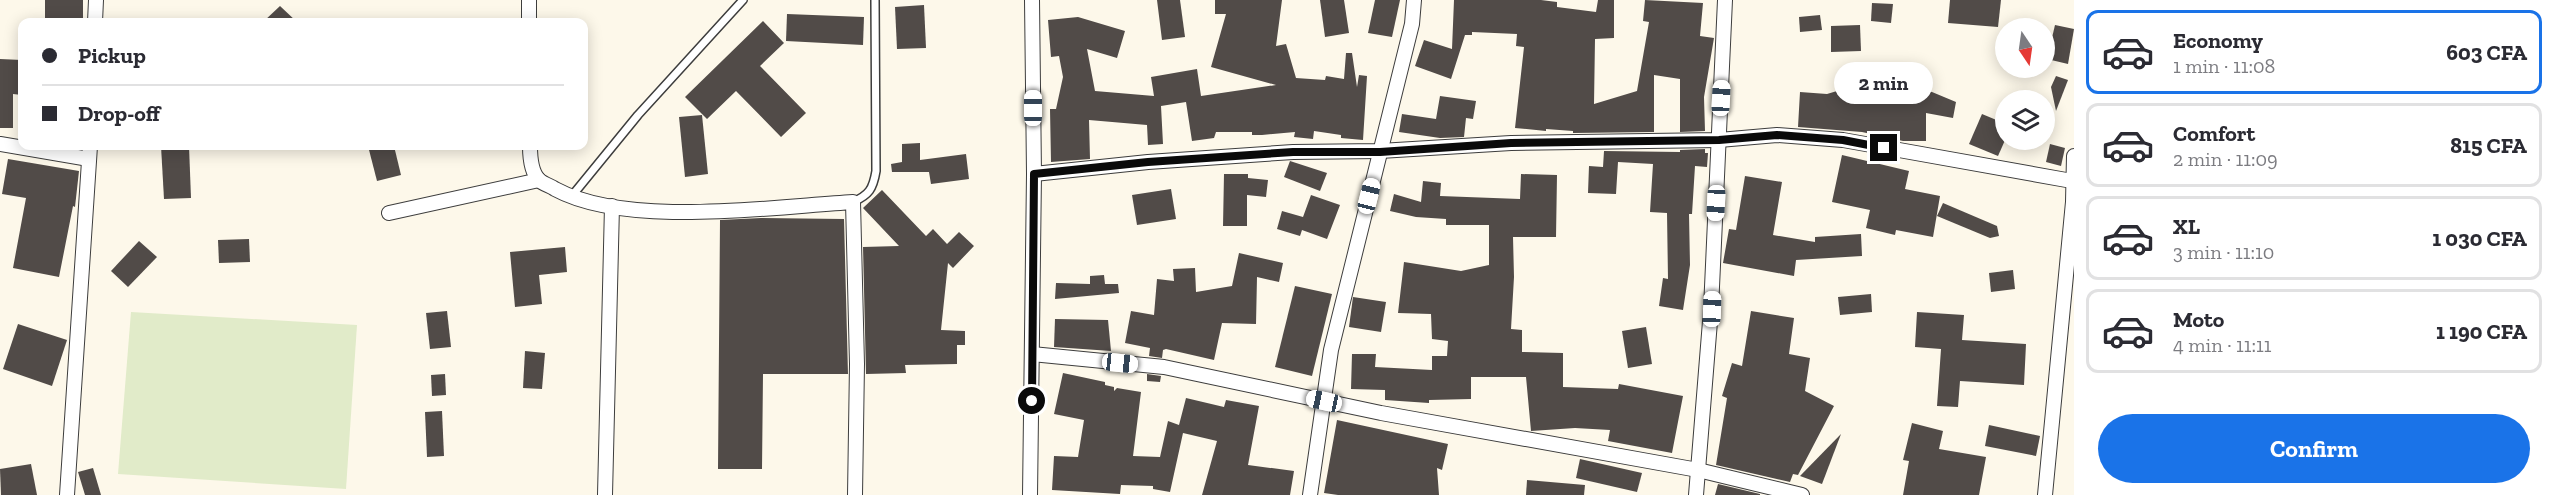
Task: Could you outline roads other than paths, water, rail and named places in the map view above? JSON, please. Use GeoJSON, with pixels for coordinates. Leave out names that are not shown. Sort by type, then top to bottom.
{"type":"FeatureCollection","features":[{"type":"Feature","properties":{"kind":"street"},"geometry":{"type":"LineString","coordinates":[[95,18],[96,0]]}},
{"type":"Feature","properties":{"kind":"street"},"geometry":{"type":"LineString","coordinates":[[529,0],[529,18]]}},
{"type":"Feature","properties":{"kind":"street"},"geometry":{"type":"LineString","coordinates":[[1030,495],[1034,174],[1032,0]]}},
{"type":"Feature","properties":{"kind":"street"},"geometry":{"type":"LineString","coordinates":[[1310,495],[1331,350],[1412,24],[1414,0]]}},
{"type":"Feature","properties":{"kind":"street"},"geometry":{"type":"LineString","coordinates":[[1696,495],[1712,309],[1725,0]]}},
{"type":"Feature","properties":{"kind":"street"},"geometry":{"type":"LineString","coordinates":[[1034,174],[1148,162],[1293,152],[1380,152],[1511,143],[1719,140],[1777,135],[1843,140],[2072,181]]}},
{"type":"Feature","properties":{"kind":"street"},"geometry":{"type":"LineString","coordinates":[[0,144],[18,146]]}},
{"type":"Feature","properties":{"kind":"street"},"geometry":{"type":"LineString","coordinates":[[67,495],[90,152],[68,150]]}},
{"type":"Feature","properties":{"kind":"street"},"geometry":{"type":"LineString","coordinates":[[530,150],[530,161],[539,180],[570,197],[612,206],[694,213],[853,202],[857,364],[855,495]]}},
{"type":"Feature","properties":{"kind":"street"},"geometry":{"type":"LineString","coordinates":[[2045,495],[2073,202],[2074,156]]}},
{"type":"Feature","properties":{"kind":"street"},"geometry":{"type":"LineString","coordinates":[[389,213],[539,180]]}},
{"type":"Feature","properties":{"kind":"street"},"geometry":{"type":"LineString","coordinates":[[605,495],[612,206]]}},
{"type":"Feature","properties":{"kind":"street"},"geometry":{"type":"LineString","coordinates":[[1032,354],[1164,367],[1324,401],[1698,470],[1802,495]]}},
{"type":"Feature","properties":{"kind":"lane"},"geometry":{"type":"LineString","coordinates":[[570,197],[638,115],[743,0]]}},
{"type":"Feature","properties":{"kind":"lane"},"geometry":{"type":"LineString","coordinates":[[853,202],[866,196],[873,187],[876,171],[875,0]]}}]}
